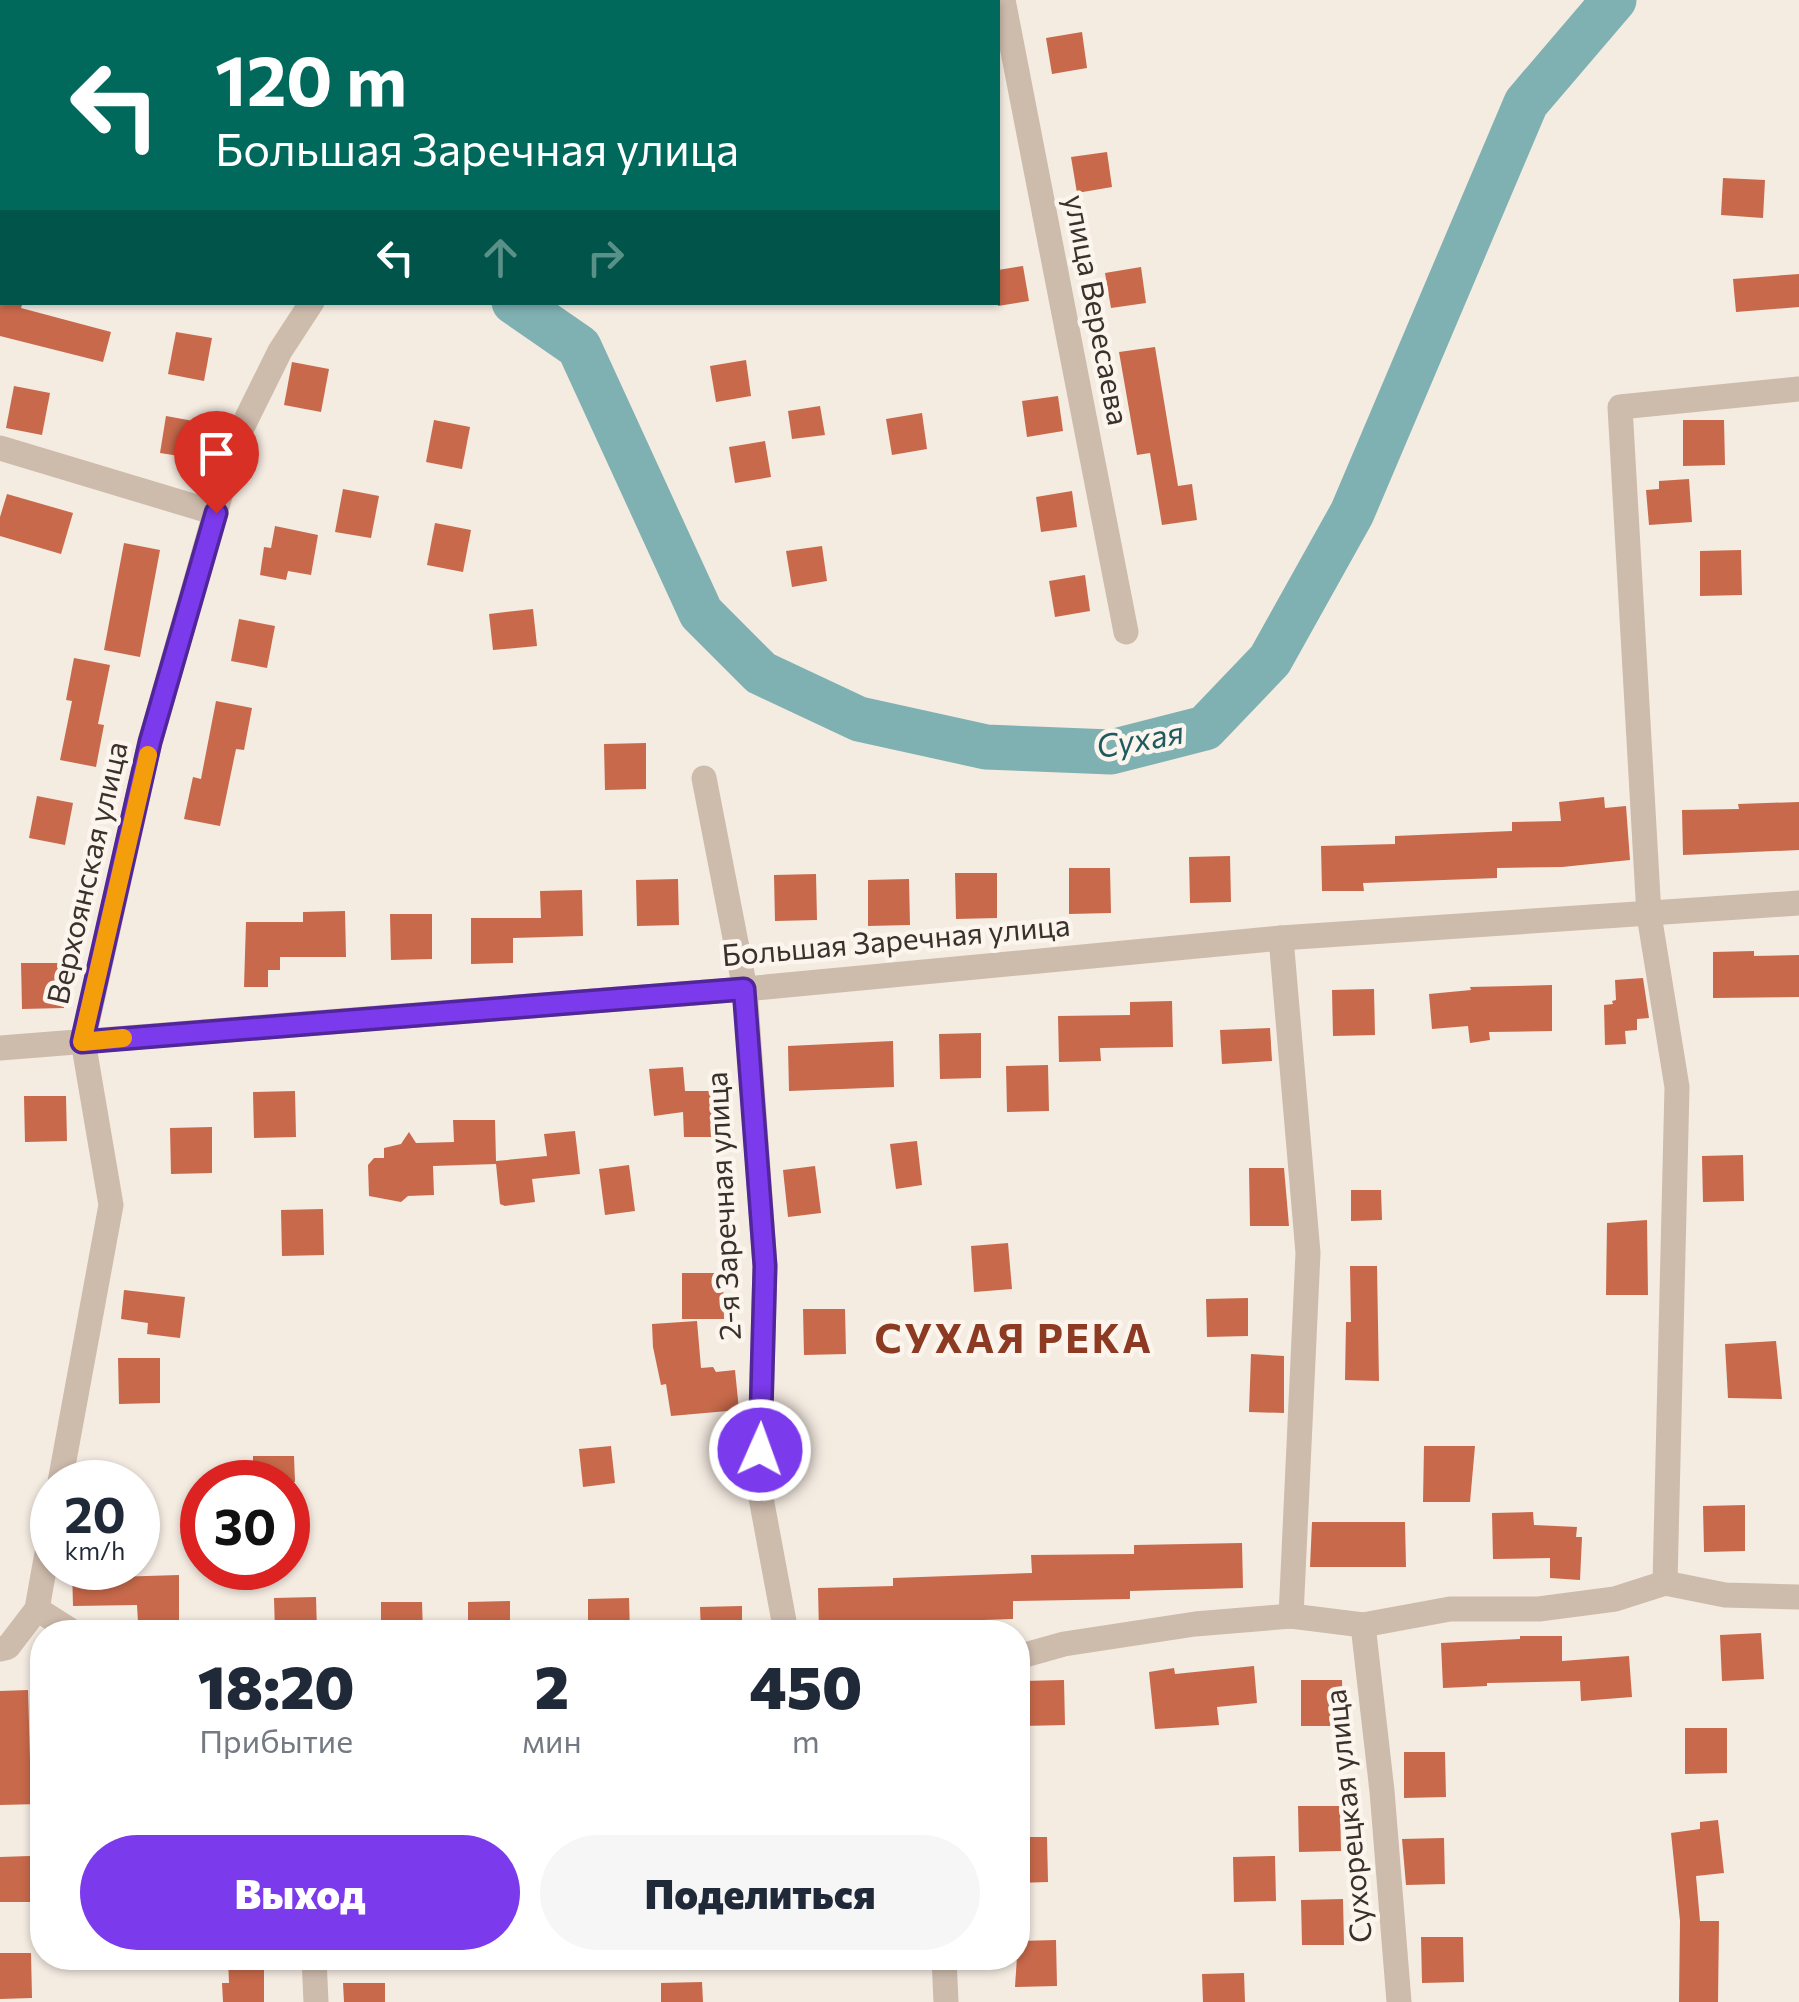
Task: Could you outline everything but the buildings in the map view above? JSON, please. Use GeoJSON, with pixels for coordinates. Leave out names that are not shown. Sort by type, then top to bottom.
{"type":"FeatureCollection","features":[{"type":"Feature","properties":{"kind":"street","name":"улица Вересаева"},"geometry":{"type":"LineString","coordinates":[[1004,0],[1126,632]]}},
{"type":"Feature","properties":{"kind":"street","name":"Верхоянская улица"},"geometry":{"type":"LineString","coordinates":[[64,1460],[110,1205],[82,1042],[150,742],[236,440],[280,351],[310,305]]}},
{"type":"Feature","properties":{"kind":"street"},"geometry":{"type":"LineString","coordinates":[[1665,1583],[1677,1086],[1650,916],[1620,407],[1799,388]]}},
{"type":"Feature","properties":{"kind":"street"},"geometry":{"type":"LineString","coordinates":[[0,448],[216,513]]}},
{"type":"Feature","properties":{"kind":"street","name":"2-я Заречная улица"},"geometry":{"type":"LineString","coordinates":[[704,778],[744,989],[765,1266],[759,1487],[784,1620]]}},
{"type":"Feature","properties":{"kind":"street","name":"Большая Заречная улица"},"geometry":{"type":"LineString","coordinates":[[0,1048],[744,989],[1281,938],[1799,904]]}},
{"type":"Feature","properties":{"kind":"street"},"geometry":{"type":"LineString","coordinates":[[1281,938],[1308,1253],[1291,1616]]}},
{"type":"Feature","properties":{"kind":"street"},"geometry":{"type":"LineString","coordinates":[[1030,1654],[1064,1644],[1195,1624],[1291,1616],[1362,1625],[1450,1610],[1538,1608],[1615,1599],[1665,1583],[1724,1595],[1799,1597]]}},
{"type":"Feature","properties":{"kind":"street"},"geometry":{"type":"LineString","coordinates":[[0,1649],[8,1647],[37,1609],[40,1590]]}},
{"type":"Feature","properties":{"kind":"street"},"geometry":{"type":"LineString","coordinates":[[37,1609],[54,1620]]}},
{"type":"Feature","properties":{"kind":"street","name":"Сухорецкая улица"},"geometry":{"type":"LineString","coordinates":[[1362,1625],[1382,1790],[1399,2002]]}},
{"type":"Feature","properties":{"kind":"street"},"geometry":{"type":"LineString","coordinates":[[315,1970],[316,2002]]}},
{"type":"Feature","properties":{"kind":"street"},"geometry":{"type":"LineString","coordinates":[[945,1970],[946,2002]]}},
{"type":"Feature","properties":{"kind":"waterway","name":"Сухая"},"geometry":{"type":"LineString","coordinates":[[518,305],[579,347],[701,613],[761,673],[859,719],[986,747],[1111,752],[1205,728],[1270,660],[1352,513],[1526,103],[1614,0]]}},
{"type":"Feature","properties":{"kind":"slow traffic"},"geometry":{"type":"LineString","coordinates":[[123,1038],[82,1042],[148,755]]}},
{"type":"Feature","properties":{"kind":"district","name":"СУХАЯ РЕКА"},"geometry":{"type":"Point","coordinates":[1014,1339]}},
{"type":"Feature","properties":{"kind":"route"},"geometry":{"type":"LineString","coordinates":[[216,513],[150,742],[82,1042],[744,989],[765,1266],[760,1450]]}}]}
